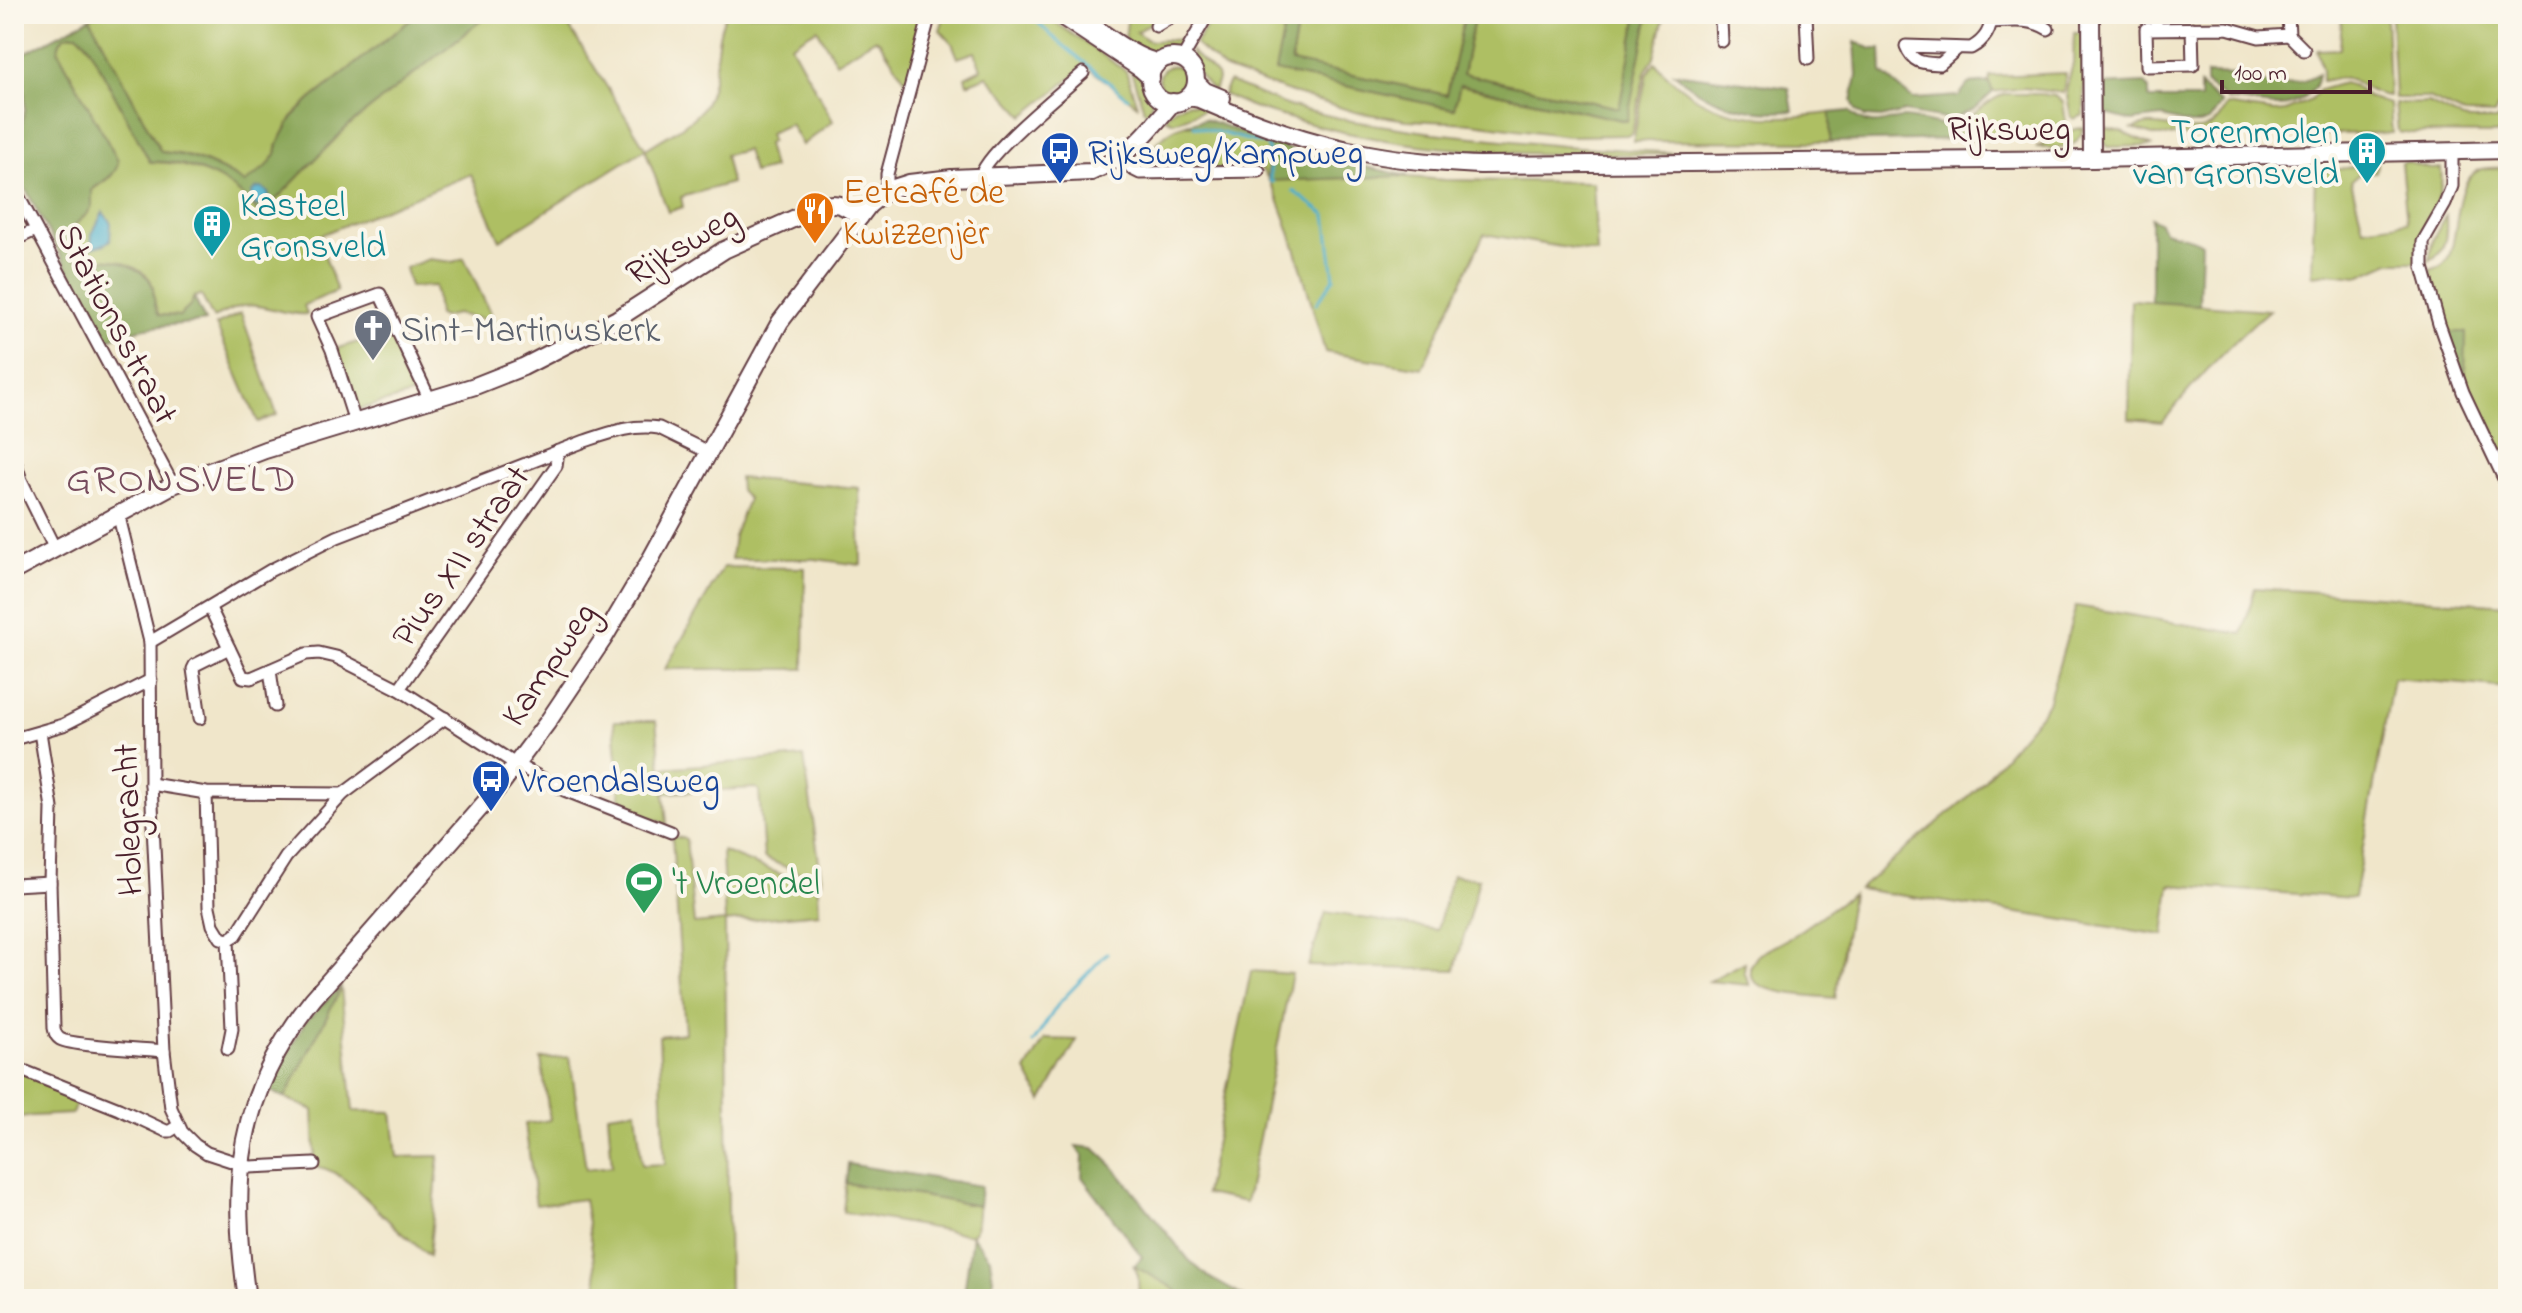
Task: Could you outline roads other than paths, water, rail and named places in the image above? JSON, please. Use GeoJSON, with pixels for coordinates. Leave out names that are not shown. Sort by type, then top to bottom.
{"type":"FeatureCollection","features":[{"type":"Feature","properties":{"kind":"main road"},"geometry":{"type":"LineString","coordinates":[[1058,14],[1151,78]]}},
{"type":"Feature","properties":{"kind":"main road"},"geometry":{"type":"LineString","coordinates":[[1077,14],[1134,52],[1159,62]]}},
{"type":"Feature","properties":{"kind":"main road"},"geometry":{"type":"LineString","coordinates":[[2091,14],[2092,159]]}},
{"type":"Feature","properties":{"kind":"main road"},"geometry":{"type":"LineString","coordinates":[[860,217],[887,190],[909,183],[1085,173],[1111,164],[1138,143],[1173,99],[1196,82],[1193,68],[1182,59],[1171,57],[1159,62],[1151,78],[1152,88],[1173,99]]}},
{"type":"Feature","properties":{"kind":"main road","name":"Rijksweg"},"geometry":{"type":"LineString","coordinates":[[1196,82],[1205,91],[1253,112],[1323,136],[1392,151],[1510,163]]}},
{"type":"Feature","properties":{"kind":"main road","name":"Rijksweg"},"geometry":{"type":"LineString","coordinates":[[1173,99],[1199,99],[1295,136],[1368,154],[1480,165],[2092,159],[2508,150]]}},
{"type":"Feature","properties":{"kind":"main road","name":"Rijksweg"},"geometry":{"type":"LineString","coordinates":[[14,571],[173,485],[265,450],[507,374],[617,319],[724,250],[770,227],[832,203],[843,205],[860,217]]}},
{"type":"Feature","properties":{"kind":"main road","name":"Kampweg"},"geometry":{"type":"LineString","coordinates":[[247,1299],[238,1225],[240,1164],[249,1116],[271,1062],[301,1014],[517,765],[604,638],[710,453],[780,322],[860,217]]}},
{"type":"Feature","properties":{"kind":"street"},"geometry":{"type":"LineString","coordinates":[[887,190],[887,174],[930,14]]}},
{"type":"Feature","properties":{"kind":"street"},"geometry":{"type":"LineString","coordinates":[[1156,26],[1176,14]]}},
{"type":"Feature","properties":{"kind":"street"},"geometry":{"type":"LineString","coordinates":[[1182,59],[1208,14]]}},
{"type":"Feature","properties":{"kind":"street"},"geometry":{"type":"LineString","coordinates":[[1722,41],[1721,21],[1724,14]]}},
{"type":"Feature","properties":{"kind":"street"},"geometry":{"type":"LineString","coordinates":[[1806,14],[1808,59]]}},
{"type":"Feature","properties":{"kind":"street"},"geometry":{"type":"LineString","coordinates":[[2156,14],[2156,28]]}},
{"type":"Feature","properties":{"kind":"street"},"geometry":{"type":"LineString","coordinates":[[2288,14],[2289,35],[2304,50]]}},
{"type":"Feature","properties":{"kind":"street"},"geometry":{"type":"LineString","coordinates":[[1957,49],[1978,44],[1989,30],[1991,18],[2025,20],[2048,29]]}},
{"type":"Feature","properties":{"kind":"street"},"geometry":{"type":"LineString","coordinates":[[2192,28],[2193,65],[2147,66],[2146,29],[2156,28],[2192,28],[2227,28],[2259,37],[2289,35]]}},
{"type":"Feature","properties":{"kind":"street"},"geometry":{"type":"LineString","coordinates":[[981,177],[981,169],[996,151],[1083,73]]}},
{"type":"Feature","properties":{"kind":"street"},"geometry":{"type":"LineString","coordinates":[[2452,150],[2452,186],[2423,242],[2423,267],[2463,392],[2508,487]]}},
{"type":"Feature","properties":{"kind":"street"},"geometry":{"type":"LineString","coordinates":[[1122,157],[1140,173],[1259,171]]}},
{"type":"Feature","properties":{"kind":"street","name":"Stationsstraat"},"geometry":{"type":"LineString","coordinates":[[14,188],[173,485]]}},
{"type":"Feature","properties":{"kind":"street"},"geometry":{"type":"LineString","coordinates":[[14,240],[36,230]]}},
{"type":"Feature","properties":{"kind":"street"},"geometry":{"type":"LineString","coordinates":[[355,422],[332,350],[317,317],[380,294],[430,400]]}},
{"type":"Feature","properties":{"kind":"street"},"geometry":{"type":"LineString","coordinates":[[150,642],[271,570],[337,537],[625,428],[659,428],[710,453]]}},
{"type":"Feature","properties":{"kind":"street","name":"Pius XII straat"},"geometry":{"type":"LineString","coordinates":[[399,689],[556,466],[558,451]]}},
{"type":"Feature","properties":{"kind":"street"},"geometry":{"type":"LineString","coordinates":[[14,458],[21,480],[55,549]]}},
{"type":"Feature","properties":{"kind":"street","name":"Holegracht"},"geometry":{"type":"LineString","coordinates":[[118,513],[150,642],[151,784],[164,1051],[169,1099],[178,1126]]}},
{"type":"Feature","properties":{"kind":"street"},"geometry":{"type":"LineString","coordinates":[[210,608],[243,677],[251,678],[306,654],[336,657],[399,689],[517,765],[573,795],[671,832]]}},
{"type":"Feature","properties":{"kind":"street"},"geometry":{"type":"LineString","coordinates":[[200,718],[193,669],[195,665],[229,648]]}},
{"type":"Feature","properties":{"kind":"street"},"geometry":{"type":"LineString","coordinates":[[270,670],[275,706]]}},
{"type":"Feature","properties":{"kind":"street"},"geometry":{"type":"LineString","coordinates":[[14,739],[63,725],[151,680]]}},
{"type":"Feature","properties":{"kind":"street"},"geometry":{"type":"LineString","coordinates":[[206,793],[209,907],[213,925],[221,938],[228,940],[236,935],[286,857],[343,794],[445,718]]}},
{"type":"Feature","properties":{"kind":"street"},"geometry":{"type":"LineString","coordinates":[[40,732],[52,808],[50,883],[56,1034],[61,1039],[77,1042],[164,1051]]}},
{"type":"Feature","properties":{"kind":"street"},"geometry":{"type":"LineString","coordinates":[[151,784],[206,793],[343,794]]}},
{"type":"Feature","properties":{"kind":"street"},"geometry":{"type":"LineString","coordinates":[[14,885],[50,883]]}},
{"type":"Feature","properties":{"kind":"street"},"geometry":{"type":"LineString","coordinates":[[228,940],[232,1029],[228,1049]]}},
{"type":"Feature","properties":{"kind":"street"},"geometry":{"type":"LineString","coordinates":[[14,1067],[166,1131],[178,1126],[203,1151],[240,1164],[253,1167],[314,1164]]}},
{"type":"Feature","properties":{"kind":"water"},"geometry":{"type":"Polygon","coordinates":[[[256,188],[264,188],[269,197],[267,204],[256,206],[251,201],[251,193],[256,188]]]}},
{"type":"Feature","properties":{"kind":"water"},"geometry":{"type":"Polygon","coordinates":[[[103,212],[111,223],[110,240],[91,248],[92,234],[103,212]]]}},
{"type":"Feature","properties":{"kind":"waterway"},"geometry":{"type":"LineString","coordinates":[[1029,14],[1128,98]]}},
{"type":"Feature","properties":{"kind":"waterway"},"geometry":{"type":"LineString","coordinates":[[1194,126],[1267,145],[1270,181],[1273,182]]}},
{"type":"Feature","properties":{"kind":"waterway"},"geometry":{"type":"LineString","coordinates":[[1293,191],[1326,215],[1334,278],[1316,304]]}},
{"type":"Feature","properties":{"kind":"waterway"},"geometry":{"type":"LineString","coordinates":[[1033,1043],[1059,1003],[1107,953]]}},
{"type":"Feature","properties":{"kind":"place","name":"Rijksweg/Kampweg"},"geometry":{"type":"Point","coordinates":[1060,185]}},
{"type":"Feature","properties":{"kind":"place","name":"Torenmolen van Gronsveld"},"geometry":{"type":"Point","coordinates":[2367,185]}},
{"type":"Feature","properties":{"kind":"place","name":"Eetcafé de Kwizzenjèr"},"geometry":{"type":"Point","coordinates":[815,245]}},
{"type":"Feature","properties":{"kind":"place","name":"Kasteel Gronsveld"},"geometry":{"type":"Point","coordinates":[212,258]}},
{"type":"Feature","properties":{"kind":"place","name":"Sint-Martinuskerk"},"geometry":{"type":"Point","coordinates":[373,362]}},
{"type":"Feature","properties":{"kind":"place","name":"Vroendalsweg"},"geometry":{"type":"Point","coordinates":[491,813]}},
{"type":"Feature","properties":{"kind":"place","name":"'t Vroendel"},"geometry":{"type":"Point","coordinates":[644,915]}},
{"type":"Feature","properties":{"kind":"district","name":"GRONSVELD"},"geometry":{"type":"Point","coordinates":[182,477]}}]}
